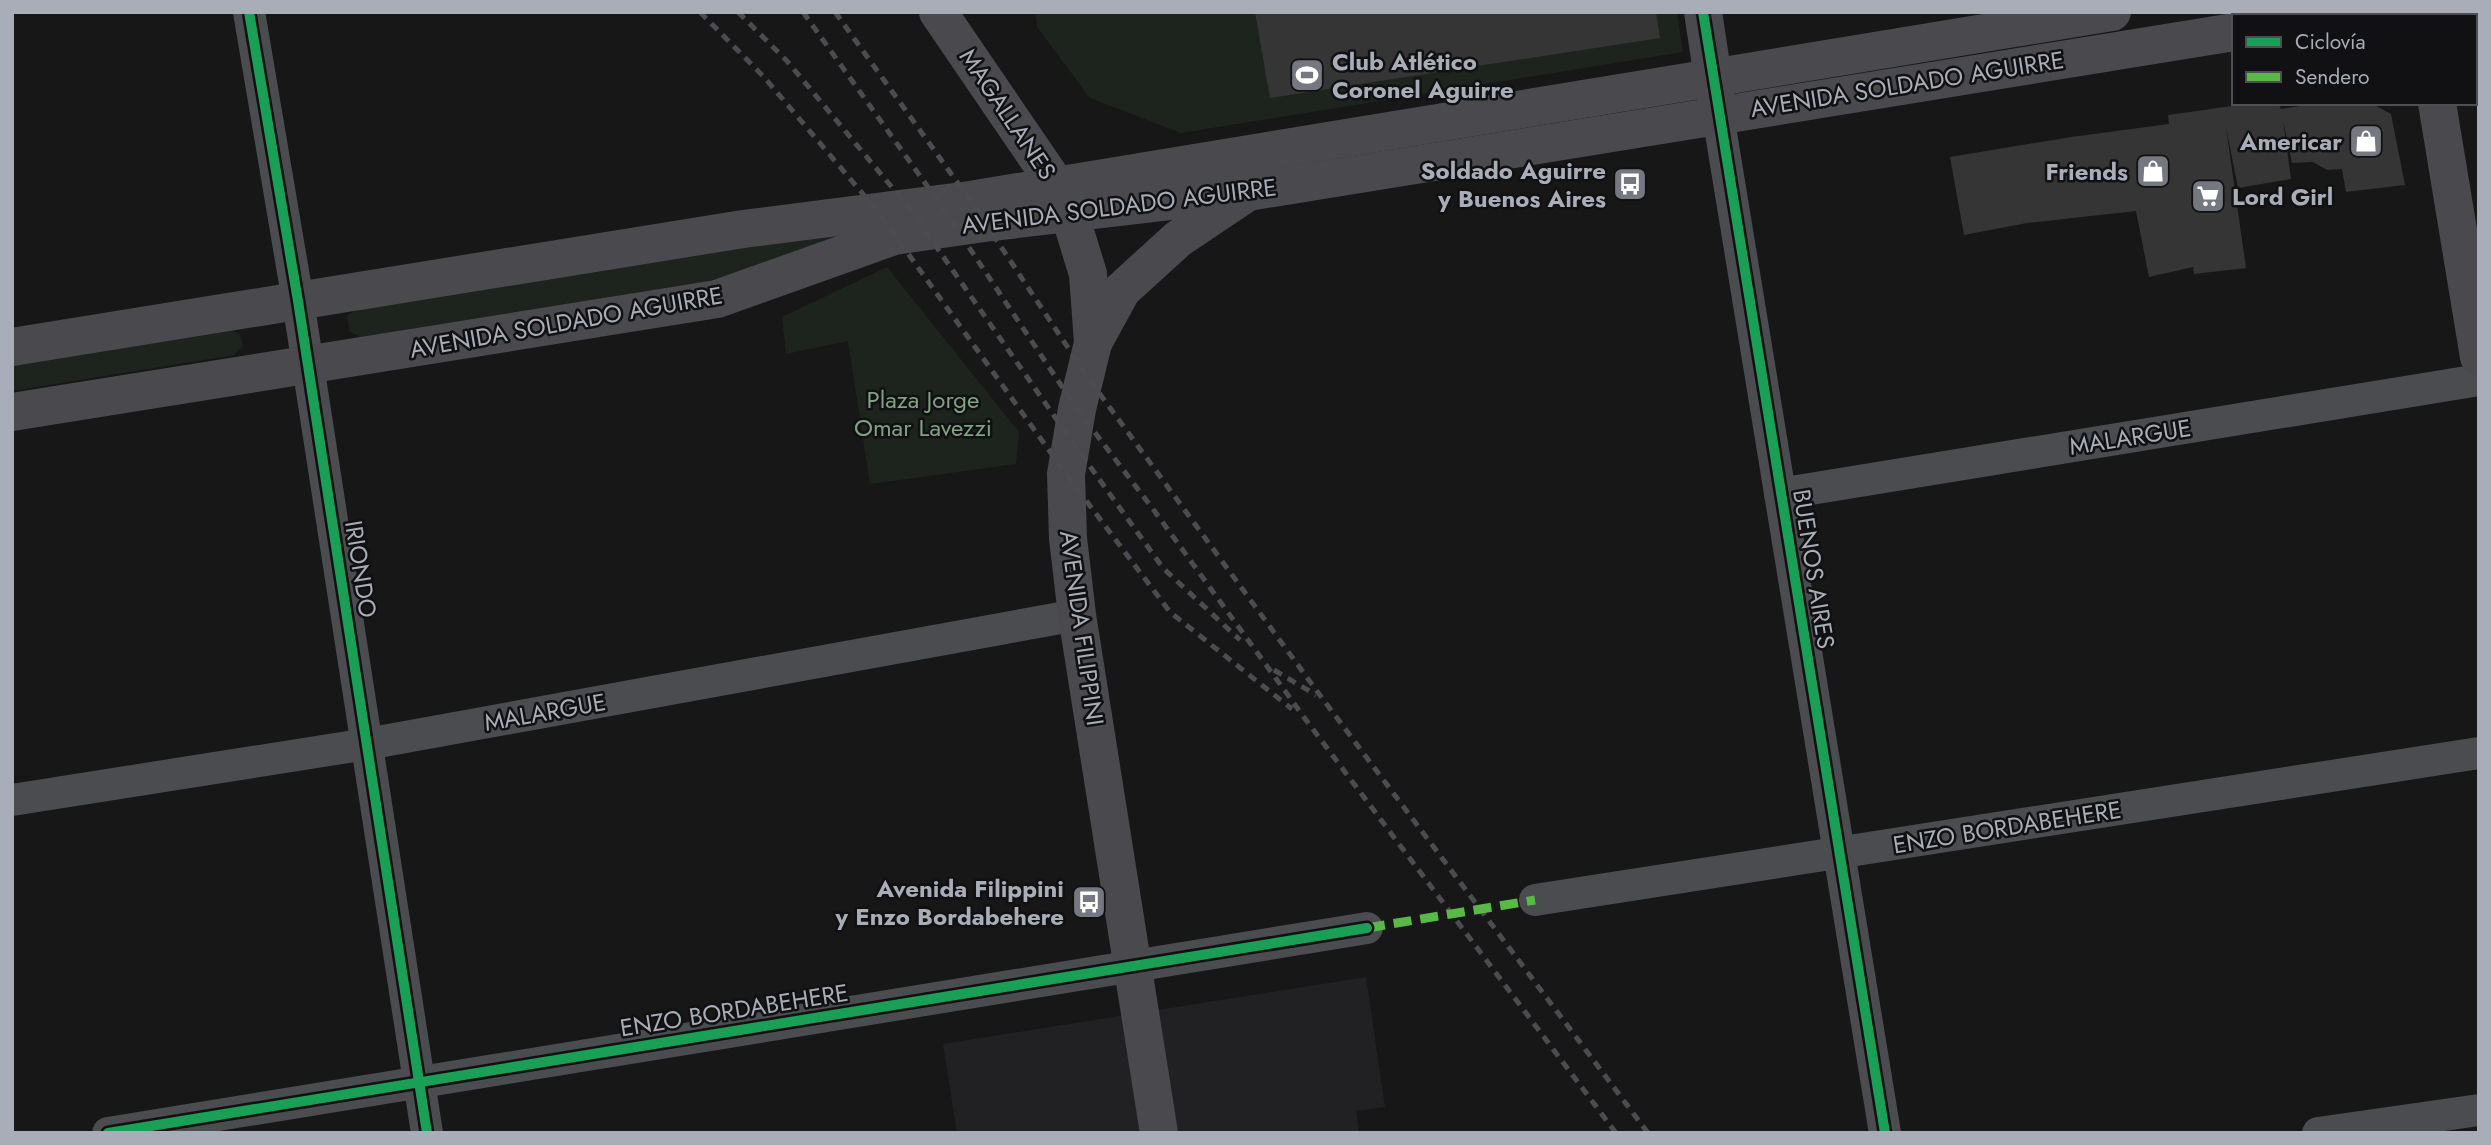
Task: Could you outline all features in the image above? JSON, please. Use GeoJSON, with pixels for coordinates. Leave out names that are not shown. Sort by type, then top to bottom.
{"type":"FeatureCollection","features":[{"type":"Feature","properties":{"kind":"main road","name":"BUENOS AIRES"},"geometry":{"type":"LineString","coordinates":[[1703,12],[1718,115]]}},
{"type":"Feature","properties":{"kind":"main road","name":"AVENIDA SOLDADO AGUIRRE"},"geometry":{"type":"LineString","coordinates":[[12,412],[717,299],[894,236],[1062,198],[1712,78],[2112,12]]}},
{"type":"Feature","properties":{"kind":"main road","name":"MAGALLANES"},"geometry":{"type":"LineString","coordinates":[[953,22],[1062,198],[1088,274],[1093,343]]}},
{"type":"Feature","properties":{"kind":"main road","name":"AVENIDA SOLDADO AGUIRRE"},"geometry":{"type":"LineString","coordinates":[[12,347],[743,229],[879,213],[1062,198],[1248,191],[2232,32]]}},
{"type":"Feature","properties":{"kind":"main road"},"geometry":{"type":"LineString","coordinates":[[2437,105],[2479,357]]}},
{"type":"Feature","properties":{"kind":"main road","name":"AVENIDA FILIPPINI"},"geometry":{"type":"LineString","coordinates":[[1158,1133],[1077,615],[1068,537],[1066,474],[1077,409],[1093,343],[1122,290],[1178,240],[1248,191]]}},
{"type":"Feature","properties":{"kind":"street","name":"IRIONDO"},"geometry":{"type":"LineString","coordinates":[[249,12],[298,301],[427,1133]]}},
{"type":"Feature","properties":{"kind":"street","name":"BUENOS AIRES"},"geometry":{"type":"LineString","coordinates":[[1718,115],[1885,1133]]}},
{"type":"Feature","properties":{"kind":"street","name":"MALARGUE"},"geometry":{"type":"LineString","coordinates":[[1780,494],[2479,380]]}},
{"type":"Feature","properties":{"kind":"street","name":"MALARGUE"},"geometry":{"type":"LineString","coordinates":[[12,800],[367,744],[1077,615]]}},
{"type":"Feature","properties":{"kind":"street","name":"ENZO BORDABEHERE"},"geometry":{"type":"LineString","coordinates":[[1535,900],[2479,753]]}},
{"type":"Feature","properties":{"kind":"street","name":"ENZO BORDABEHERE"},"geometry":{"type":"LineString","coordinates":[[108,1133],[1367,928]]}},
{"type":"Feature","properties":{"kind":"street"},"geometry":{"type":"LineString","coordinates":[[2318,1133],[2479,1110]]}},
{"type":"Feature","properties":{"kind":"shaded area"},"geometry":{"type":"Polygon","coordinates":[[[1366,977],[1385,1107],[1356,1111],[1359,1133],[957,1133],[943,1044],[1366,977]]]}},
{"type":"Feature","properties":{"kind":"green space","name":"Club Atlético Coronel Aguirre"},"geometry":{"type":"Polygon","coordinates":[[[1035,12],[1677,12],[1683,52],[1181,133],[1090,98],[1037,27],[1035,12]]]}},
{"type":"Feature","properties":{"kind":"green space"},"geometry":{"type":"Polygon","coordinates":[[[865,227],[749,275],[360,337],[349,331],[347,316],[357,309],[865,227]]]}},
{"type":"Feature","properties":{"kind":"green space","name":"Plaza Jorge Omar Lavezzi"},"geometry":{"type":"Polygon","coordinates":[[[887,267],[1019,432],[1016,464],[870,484],[848,341],[786,354],[782,317],[887,267]]]}},
{"type":"Feature","properties":{"kind":"green space"},"geometry":{"type":"Polygon","coordinates":[[[229,329],[240,334],[243,346],[234,355],[12,391],[12,364],[229,329]]]}},
{"type":"Feature","properties":{"kind":"building"},"geometry":{"type":"Polygon","coordinates":[[[1255,12],[1656,12],[1660,38],[1270,98],[1255,12]]]}},
{"type":"Feature","properties":{"kind":"building"},"geometry":{"type":"Polygon","coordinates":[[[2240,105],[2279,105],[2281,109],[2306,105],[2375,105],[2391,114],[2405,185],[2346,192],[2342,169],[2327,170],[2313,162],[2292,163],[2283,120],[2291,179],[2238,188],[2226,127],[2246,268],[2194,274],[2193,267],[2149,277],[2136,211],[2027,223],[1964,235],[1950,157],[2169,124],[2168,115],[2240,105]]]}},
{"type":"Feature","properties":{"kind":"railway"},"geometry":{"type":"LineString","coordinates":[[700,12],[764,77],[879,213],[1066,474],[1170,612],[1292,709]]}},
{"type":"Feature","properties":{"kind":"railway"},"geometry":{"type":"LineString","coordinates":[[738,12],[787,61],[910,209],[1163,568],[1240,640]]}},
{"type":"Feature","properties":{"kind":"railway"},"geometry":{"type":"LineString","coordinates":[[803,12],[940,204],[1077,409],[1616,1133]]}},
{"type":"Feature","properties":{"kind":"railway"},"geometry":{"type":"LineString","coordinates":[[835,12],[970,200],[1086,375],[1322,698],[1648,1133]]}},
{"type":"Feature","properties":{"kind":"railway"},"geometry":{"type":"LineString","coordinates":[[1274,670],[1316,695]]}},
{"type":"Feature","properties":{"kind":"marked path"},"geometry":{"type":"LineString","coordinates":[[1367,928],[1535,900]]}},
{"type":"Feature","properties":{"kind":"cycle path"},"geometry":{"type":"LineString","coordinates":[[249,12],[298,301],[427,1133]]}},
{"type":"Feature","properties":{"kind":"cycle path"},"geometry":{"type":"LineString","coordinates":[[1703,12],[1885,1133]]}},
{"type":"Feature","properties":{"kind":"cycle path"},"geometry":{"type":"LineString","coordinates":[[108,1133],[1367,928]]}},
{"type":"Feature","properties":{"kind":"place","name":"Club Atlético Coronel Aguirre"},"geometry":{"type":"Point","coordinates":[1307,75]}},
{"type":"Feature","properties":{"kind":"place","name":"Americar"},"geometry":{"type":"Point","coordinates":[2366,141]}},
{"type":"Feature","properties":{"kind":"place","name":"Friends"},"geometry":{"type":"Point","coordinates":[2153,171]}},
{"type":"Feature","properties":{"kind":"place","name":"Soldado Aguirre y Buenos Aires"},"geometry":{"type":"Point","coordinates":[1630,184]}},
{"type":"Feature","properties":{"kind":"place","name":"Lord Girl"},"geometry":{"type":"Point","coordinates":[2208,196]}},
{"type":"Feature","properties":{"kind":"place","name":"Avenida Filippini y Enzo Bordabehere"},"geometry":{"type":"Point","coordinates":[1089,902]}}]}
